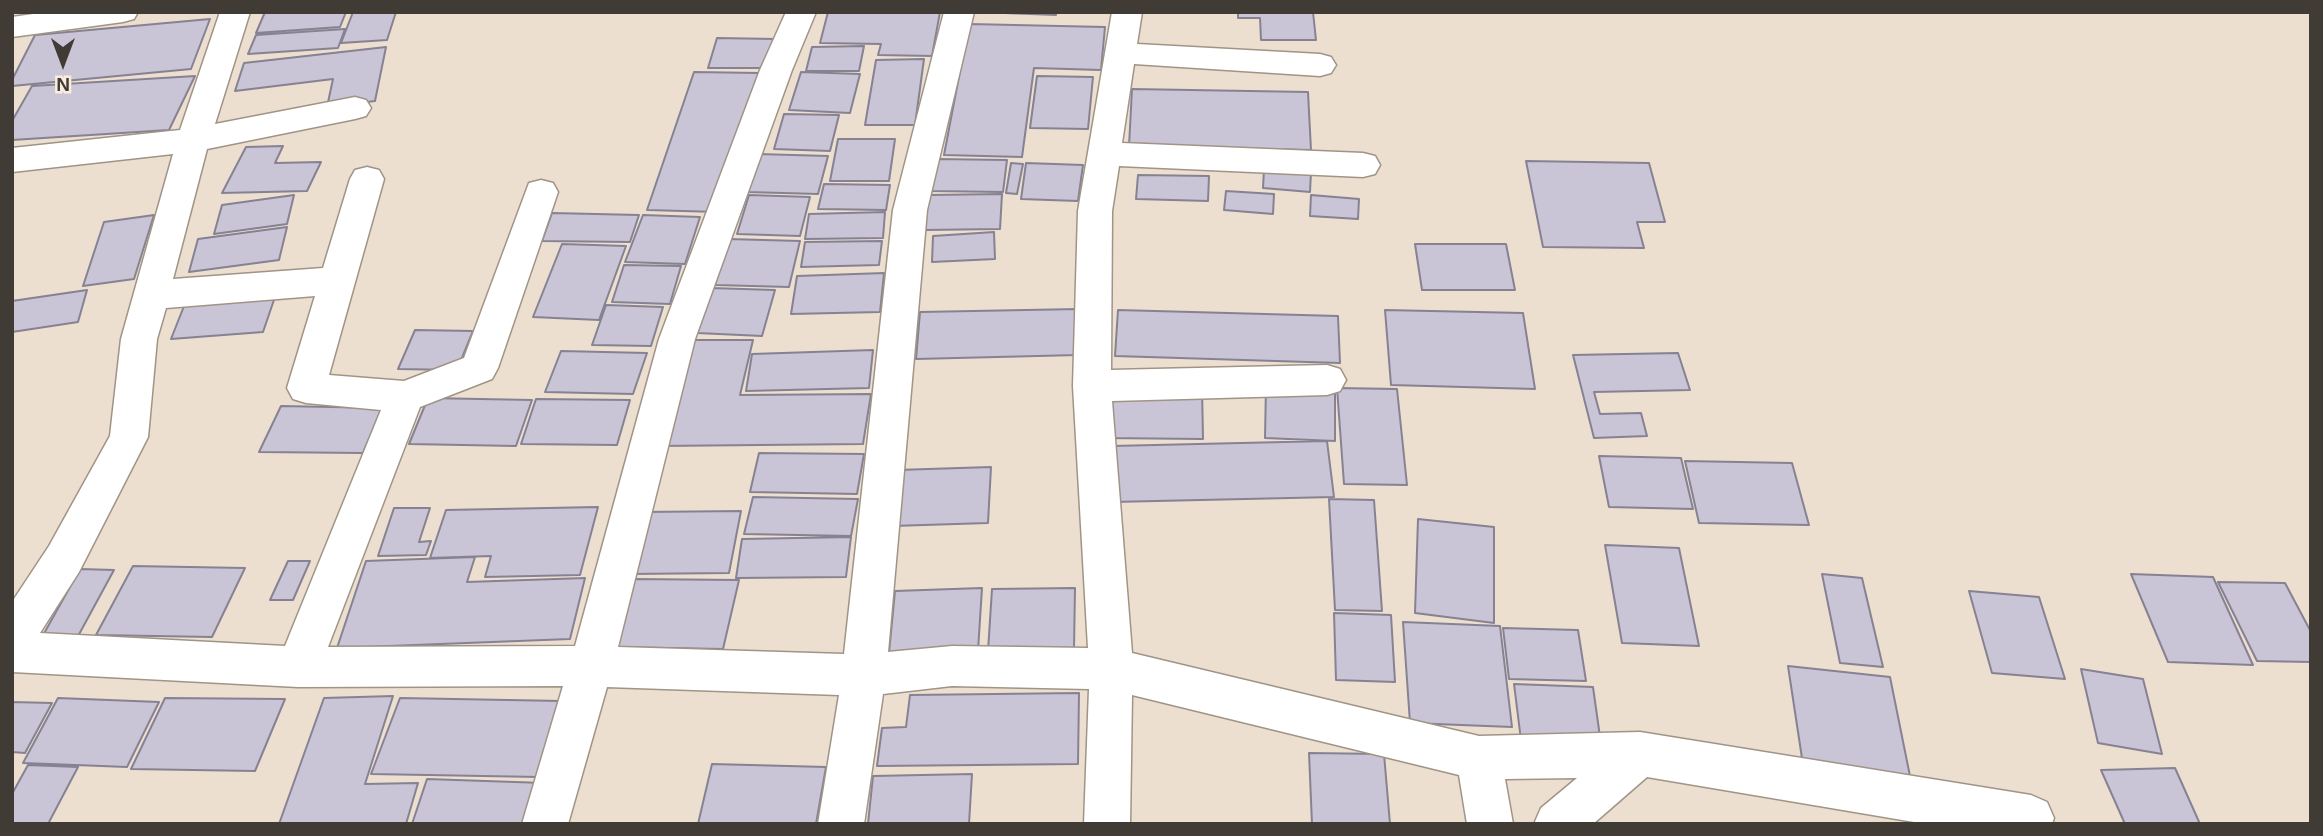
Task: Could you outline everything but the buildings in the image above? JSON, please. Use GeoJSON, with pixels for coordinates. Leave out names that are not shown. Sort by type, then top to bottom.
{"type":"FeatureCollection","features":[{"type":"Feature","properties":{"kind":"street"},"geometry":{"type":"LineString","coordinates":[[12,27],[122,12]]}},
{"type":"Feature","properties":{"kind":"street"},"geometry":{"type":"LineString","coordinates":[[12,640],[64,559],[129,437],[139,339],[193,140],[234,12]]}},
{"type":"Feature","properties":{"kind":"street"},"geometry":{"type":"LineString","coordinates":[[545,824],[591,666],[677,339],[776,69],[801,12]]}},
{"type":"Feature","properties":{"kind":"street"},"geometry":{"type":"LineString","coordinates":[[841,824],[864,675],[910,210],[958,12]]}},
{"type":"Feature","properties":{"kind":"street"},"geometry":{"type":"LineString","coordinates":[[1107,824],[1111,669],[1092,386],[1096,211],[1127,12]]}},
{"type":"Feature","properties":{"kind":"street"},"geometry":{"type":"LineString","coordinates":[[1120,53],[1320,65]]}},
{"type":"Feature","properties":{"kind":"street"},"geometry":{"type":"LineString","coordinates":[[12,160],[193,140],[355,108]]}},
{"type":"Feature","properties":{"kind":"street"},"geometry":{"type":"LineString","coordinates":[[1105,154],[1363,165]]}},
{"type":"Feature","properties":{"kind":"street"},"geometry":{"type":"LineString","coordinates":[[368,179],[306,388],[405,397],[479,368],[541,192]]}},
{"type":"Feature","properties":{"kind":"street"},"geometry":{"type":"LineString","coordinates":[[151,295],[337,281]]}},
{"type":"Feature","properties":{"kind":"street"},"geometry":{"type":"LineString","coordinates":[[1092,386],[1327,380]]}},
{"type":"Feature","properties":{"kind":"street"},"geometry":{"type":"LineString","coordinates":[[298,667],[405,397]]}},
{"type":"Feature","properties":{"kind":"street"},"geometry":{"type":"LineString","coordinates":[[12,652],[298,667],[591,666],[864,675],[952,666],[1111,669],[1479,758],[1640,754],[2031,818]]}},
{"type":"Feature","properties":{"kind":"street"},"geometry":{"type":"LineString","coordinates":[[1557,824],[1640,754]]}},
{"type":"Feature","properties":{"kind":"street"},"geometry":{"type":"LineString","coordinates":[[1479,758],[1490,824]]}}]}
